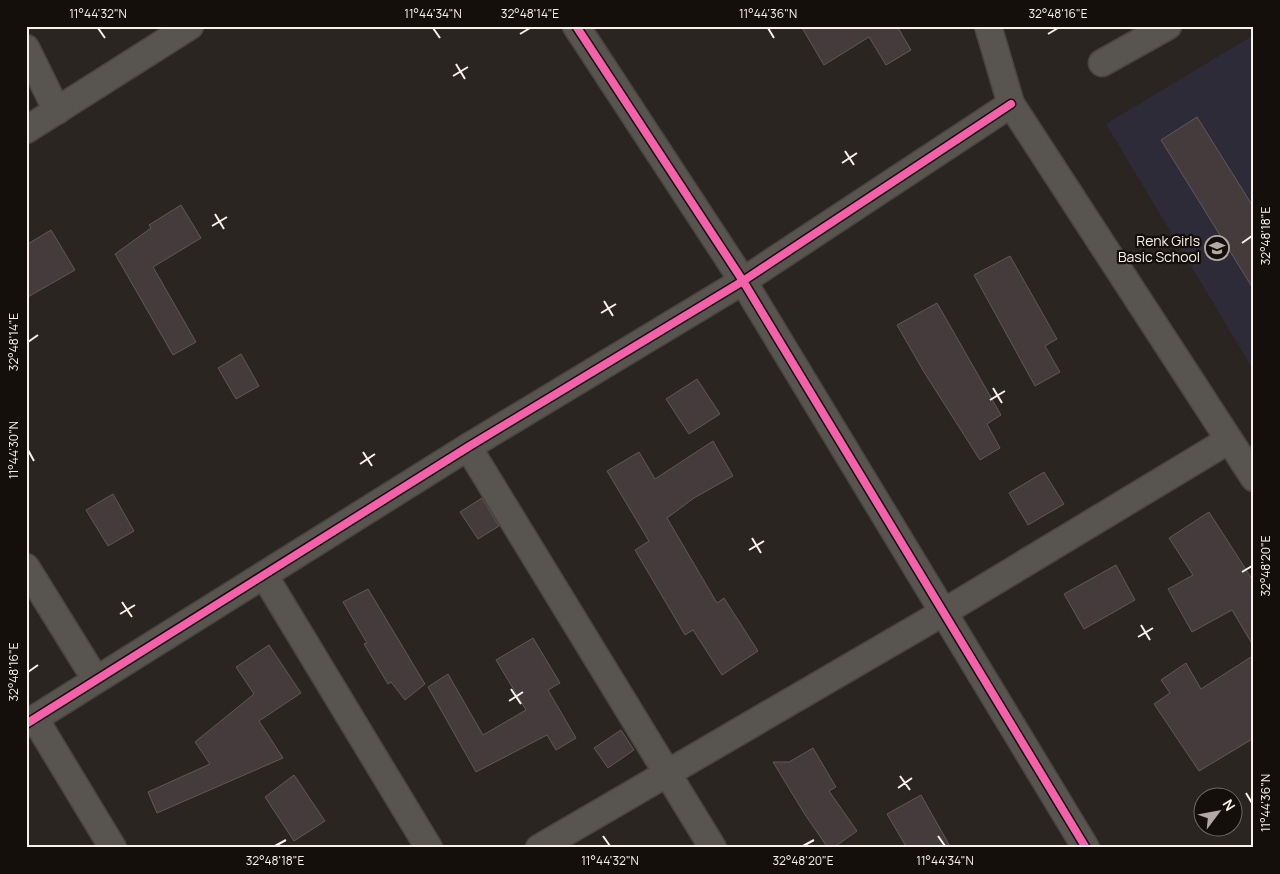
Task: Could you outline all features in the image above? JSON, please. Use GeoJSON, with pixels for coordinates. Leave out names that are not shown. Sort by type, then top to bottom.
{"type":"FeatureCollection","features":[{"type":"Feature","properties":{"kind":"street"},"geometry":{"type":"LineString","coordinates":[[26,130],[190,26]]}},
{"type":"Feature","properties":{"kind":"street"},"geometry":{"type":"LineString","coordinates":[[576,26],[743,281],[1086,848]]}},
{"type":"Feature","properties":{"kind":"street"},"geometry":{"type":"LineString","coordinates":[[988,26],[1011,104],[1254,478]]}},
{"type":"Feature","properties":{"kind":"street"},"geometry":{"type":"LineString","coordinates":[[1102,63],[1168,26]]}},
{"type":"Feature","properties":{"kind":"street"},"geometry":{"type":"LineString","coordinates":[[26,48],[57,111]]}},
{"type":"Feature","properties":{"kind":"street"},"geometry":{"type":"LineString","coordinates":[[113,848],[31,721],[468,447],[743,281],[1011,104]]}},
{"type":"Feature","properties":{"kind":"street"},"geometry":{"type":"LineString","coordinates":[[539,848],[944,612],[1229,440]]}},
{"type":"Feature","properties":{"kind":"street"},"geometry":{"type":"LineString","coordinates":[[468,447],[713,848]]}},
{"type":"Feature","properties":{"kind":"street"},"geometry":{"type":"LineString","coordinates":[[26,567],[96,680]]}},
{"type":"Feature","properties":{"kind":"street"},"geometry":{"type":"LineString","coordinates":[[264,575],[429,848]]}},
{"type":"Feature","properties":{"kind":"shaded area","name":"Renk Girls Basic School"},"geometry":{"type":"Polygon","coordinates":[[[1254,35],[1254,371],[1106,124],[1254,35]]]}},
{"type":"Feature","properties":{"kind":"building"},"geometry":{"type":"Polygon","coordinates":[[[801,26],[897,26],[911,50],[886,65],[869,37],[824,65],[801,26]]]}},
{"type":"Feature","properties":{"kind":"building"},"geometry":{"type":"Polygon","coordinates":[[[1197,117],[1254,208],[1254,290],[1161,140],[1197,117]]]}},
{"type":"Feature","properties":{"kind":"building"},"geometry":{"type":"Polygon","coordinates":[[[181,205],[201,238],[153,267],[196,342],[173,355],[115,254],[151,228],[149,225],[181,205]]]}},
{"type":"Feature","properties":{"kind":"building"},"geometry":{"type":"Polygon","coordinates":[[[51,230],[75,270],[26,298],[26,245],[51,230]]]}},
{"type":"Feature","properties":{"kind":"building"},"geometry":{"type":"Polygon","coordinates":[[[1010,256],[1057,339],[1045,346],[1060,372],[1035,386],[974,275],[1010,256]]]}},
{"type":"Feature","properties":{"kind":"building"},"geometry":{"type":"Polygon","coordinates":[[[937,303],[1001,415],[987,424],[1000,448],[980,460],[924,372],[897,325],[937,303]]]}},
{"type":"Feature","properties":{"kind":"building"},"geometry":{"type":"Polygon","coordinates":[[[241,354],[259,386],[236,399],[218,368],[241,354]]]}},
{"type":"Feature","properties":{"kind":"building"},"geometry":{"type":"Polygon","coordinates":[[[697,379],[720,414],[689,434],[666,399],[697,379]]]}},
{"type":"Feature","properties":{"kind":"building"},"geometry":{"type":"Polygon","coordinates":[[[713,441],[733,476],[694,498],[667,518],[717,603],[724,598],[758,651],[722,675],[693,630],[685,635],[635,550],[649,541],[607,471],[639,452],[655,479],[713,441]]]}},
{"type":"Feature","properties":{"kind":"building"},"geometry":{"type":"Polygon","coordinates":[[[1044,472],[1064,504],[1028,525],[1009,493],[1044,472]]]}},
{"type":"Feature","properties":{"kind":"building"},"geometry":{"type":"Polygon","coordinates":[[[113,494],[134,531],[108,546],[86,510],[113,494]]]}},
{"type":"Feature","properties":{"kind":"building"},"geometry":{"type":"Polygon","coordinates":[[[482,498],[499,526],[478,539],[460,512],[482,498]]]}},
{"type":"Feature","properties":{"kind":"building"},"geometry":{"type":"Polygon","coordinates":[[[1209,512],[1254,582],[1254,647],[1232,610],[1192,632],[1168,589],[1193,575],[1169,538],[1209,512]]]}},
{"type":"Feature","properties":{"kind":"building"},"geometry":{"type":"Polygon","coordinates":[[[1116,565],[1135,600],[1084,629],[1064,594],[1116,565]]]}},
{"type":"Feature","properties":{"kind":"building"},"geometry":{"type":"Polygon","coordinates":[[[368,589],[425,684],[405,700],[391,682],[388,684],[364,644],[367,643],[343,602],[368,589]]]}},
{"type":"Feature","properties":{"kind":"building"},"geometry":{"type":"Polygon","coordinates":[[[533,638],[560,683],[548,690],[576,738],[556,750],[547,735],[476,772],[428,687],[448,674],[483,735],[526,710],[496,660],[533,638]]]}},
{"type":"Feature","properties":{"kind":"building"},"geometry":{"type":"Polygon","coordinates":[[[269,645],[301,693],[259,721],[283,758],[157,813],[148,792],[210,764],[195,742],[254,694],[236,667],[269,645]]]}},
{"type":"Feature","properties":{"kind":"building"},"geometry":{"type":"Polygon","coordinates":[[[1254,655],[1254,738],[1199,771],[1154,704],[1170,693],[1161,680],[1186,663],[1201,689],[1254,655]]]}},
{"type":"Feature","properties":{"kind":"building"},"geometry":{"type":"Polygon","coordinates":[[[621,730],[634,750],[608,768],[594,748],[621,730]]]}},
{"type":"Feature","properties":{"kind":"building"},"geometry":{"type":"Polygon","coordinates":[[[813,748],[836,787],[829,791],[857,831],[833,848],[828,848],[773,762],[789,762],[813,748]]]}},
{"type":"Feature","properties":{"kind":"building"},"geometry":{"type":"Polygon","coordinates":[[[294,775],[325,821],[294,841],[265,797],[294,775]]]}},
{"type":"Feature","properties":{"kind":"building"},"geometry":{"type":"Polygon","coordinates":[[[921,795],[951,848],[907,848],[887,814],[921,795]]]}},
{"type":"Feature","properties":{"kind":"cycle path"},"geometry":{"type":"LineString","coordinates":[[576,26],[743,281],[1086,848]]}},
{"type":"Feature","properties":{"kind":"cycle path"},"geometry":{"type":"LineString","coordinates":[[26,724],[468,447],[743,281],[1011,104]]}},
{"type":"Feature","properties":{"kind":"place","name":"Renk Girls Basic School"},"geometry":{"type":"Point","coordinates":[1217,248]}}]}
